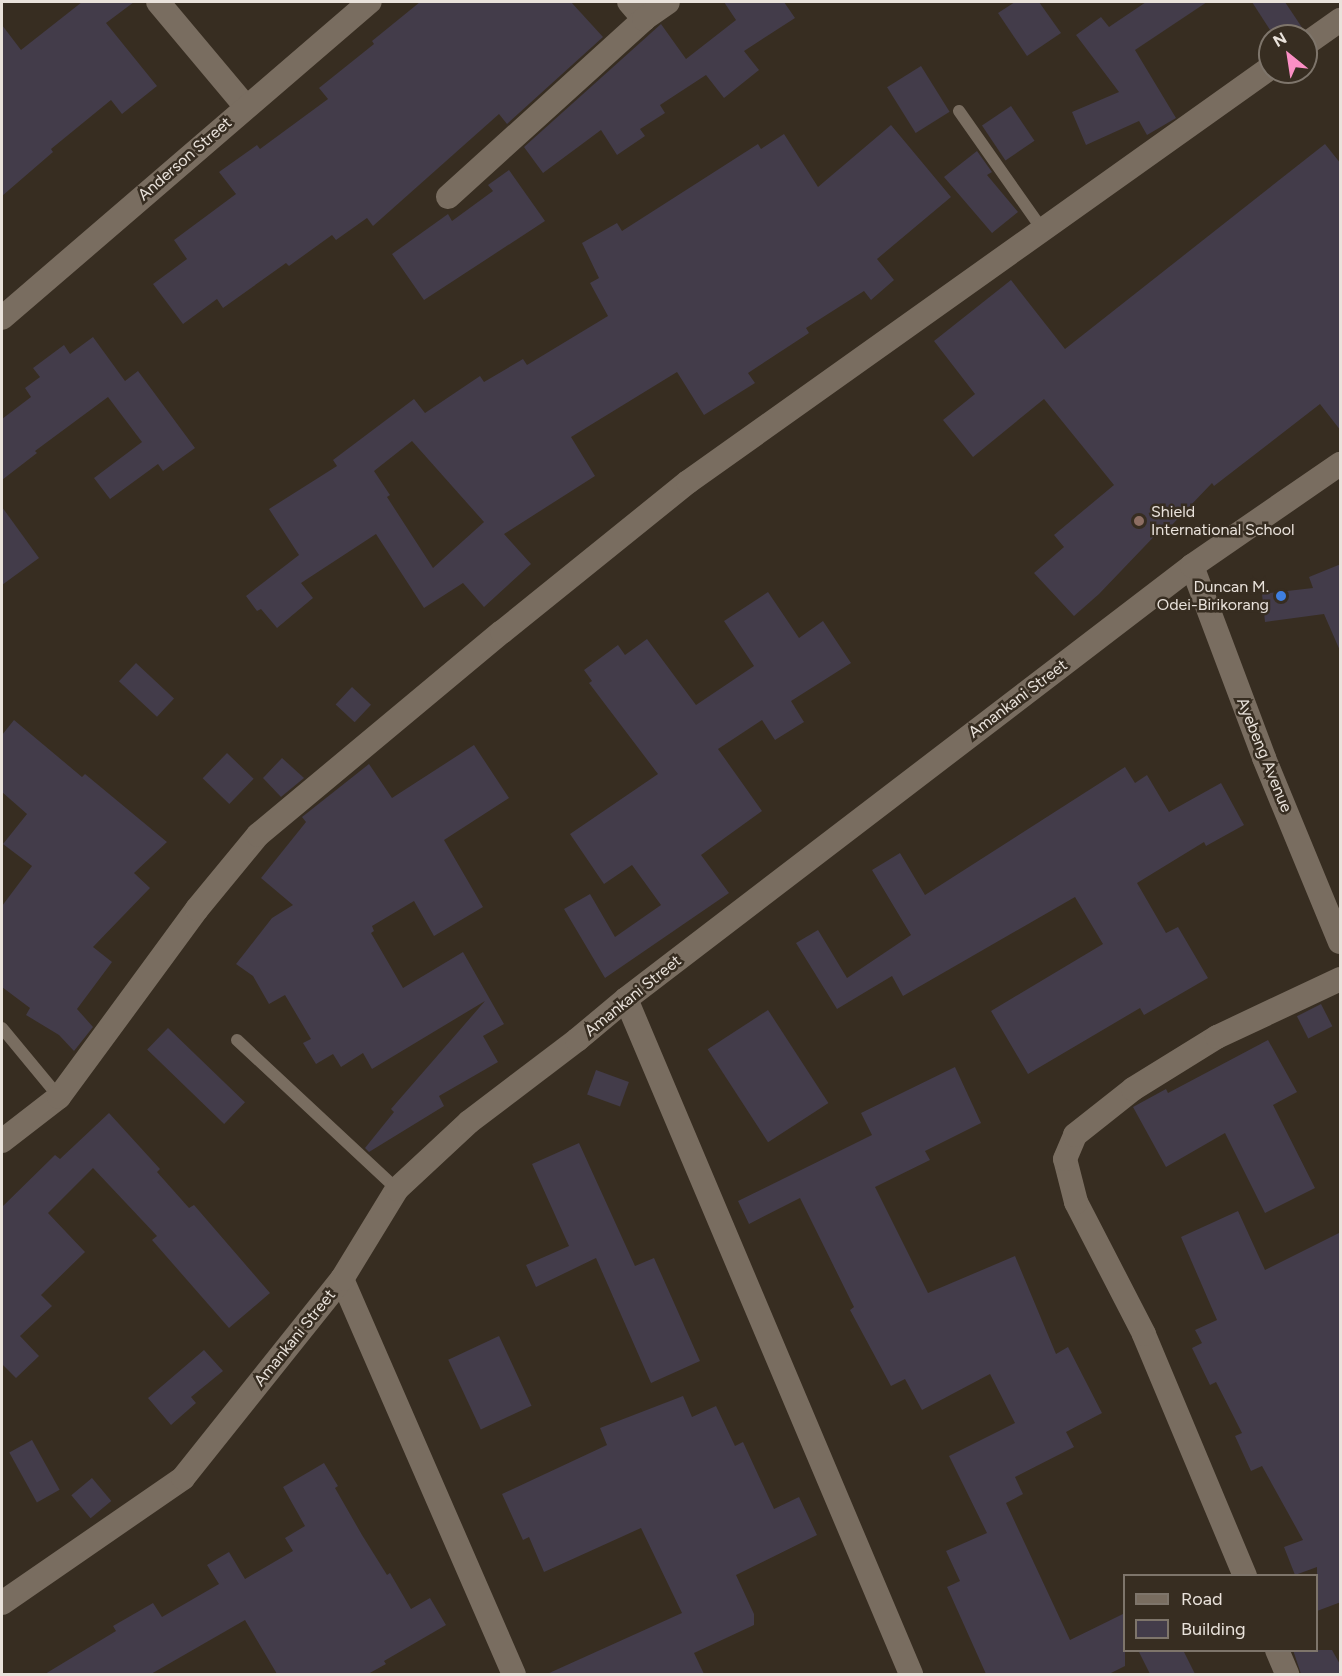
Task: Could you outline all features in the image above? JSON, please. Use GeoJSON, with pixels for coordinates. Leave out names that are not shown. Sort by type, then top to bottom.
{"type":"FeatureCollection","features":[{"type":"Feature","properties":{"kind":"street"},"geometry":{"type":"LineString","coordinates":[[158,2],[246,107]]}},
{"type":"Feature","properties":{"kind":"street","name":"Anderson Street"},"geometry":{"type":"LineString","coordinates":[[2,318],[370,2]]}},
{"type":"Feature","properties":{"kind":"street"},"geometry":{"type":"LineString","coordinates":[[448,196],[637,10],[668,2]]}},
{"type":"Feature","properties":{"kind":"street"},"geometry":{"type":"LineString","coordinates":[[1318,36],[1341,20]]}},
{"type":"Feature","properties":{"kind":"street"},"geometry":{"type":"LineString","coordinates":[[2,1142],[59,1097],[196,909],[258,835],[502,632],[688,482],[1258,76]]}},
{"type":"Feature","properties":{"kind":"street","name":"Amankani Street"},"geometry":{"type":"LineString","coordinates":[[2,1603],[183,1478],[342,1279],[398,1189],[469,1122],[1192,566],[1341,464]]}},
{"type":"Feature","properties":{"kind":"street","name":"Ayebeng Avenue"},"geometry":{"type":"LineString","coordinates":[[1192,566],[1264,758],[1341,942]]}},
{"type":"Feature","properties":{"kind":"street"},"geometry":{"type":"LineString","coordinates":[[1245,1574],[1144,1334],[1076,1202],[1065,1160],[1075,1135],[1133,1089],[1217,1037],[1341,979]]}},
{"type":"Feature","properties":{"kind":"street"},"geometry":{"type":"LineString","coordinates":[[626,999],[911,1674]]}},
{"type":"Feature","properties":{"kind":"street"},"geometry":{"type":"LineString","coordinates":[[342,1279],[514,1674]]}},
{"type":"Feature","properties":{"kind":"street"},"geometry":{"type":"LineString","coordinates":[[1278,1652],[1287,1674]]}},
{"type":"Feature","properties":{"kind":"lane"},"geometry":{"type":"LineString","coordinates":[[959,111],[1042,229]]}},
{"type":"Feature","properties":{"kind":"lane"},"geometry":{"type":"LineString","coordinates":[[2,1028],[59,1097]]}},
{"type":"Feature","properties":{"kind":"lane"},"geometry":{"type":"LineString","coordinates":[[237,1040],[398,1189]]}},
{"type":"Feature","properties":{"kind":"building"},"geometry":{"type":"Polygon","coordinates":[[[82,2],[134,2],[106,23],[157,86],[122,114],[111,100],[51,149],[53,152],[2,196],[2,25],[21,50],[82,2]]]}},
{"type":"Feature","properties":{"kind":"building"},"geometry":{"type":"Polygon","coordinates":[[[420,2],[571,2],[603,37],[507,124],[499,114],[373,226],[367,218],[336,240],[332,235],[289,266],[286,263],[223,308],[217,299],[183,324],[153,284],[187,259],[174,240],[236,194],[219,172],[257,145],[260,149],[328,99],[319,88],[374,44],[372,41],[420,2]]]}},
{"type":"Feature","properties":{"kind":"building"},"geometry":{"type":"Polygon","coordinates":[[[724,2],[784,2],[795,18],[744,51],[759,70],[724,98],[706,75],[660,105],[665,113],[640,129],[645,136],[617,155],[601,130],[543,173],[524,147],[661,24],[686,59],[736,20],[724,2]]]}},
{"type":"Feature","properties":{"kind":"building"},"geometry":{"type":"Polygon","coordinates":[[[1015,2],[1039,2],[1061,33],[1027,56],[998,13],[1015,2]]]}},
{"type":"Feature","properties":{"kind":"building"},"geometry":{"type":"Polygon","coordinates":[[[1146,2],[1207,2],[1135,50],[1176,118],[1147,135],[1139,121],[1086,145],[1072,112],[1119,92],[1076,35],[1101,17],[1109,27],[1146,2]]]}},
{"type":"Feature","properties":{"kind":"building"},"geometry":{"type":"Polygon","coordinates":[[[1252,2],[1285,2],[1300,24],[1266,24],[1252,2]]]}},
{"type":"Feature","properties":{"kind":"building"},"geometry":{"type":"Polygon","coordinates":[[[921,66],[950,112],[916,133],[887,87],[921,66]]]}},
{"type":"Feature","properties":{"kind":"building"},"geometry":{"type":"Polygon","coordinates":[[[1011,106],[1034,141],[1005,160],[982,126],[1011,106]]]}},
{"type":"Feature","properties":{"kind":"building"},"geometry":{"type":"Polygon","coordinates":[[[891,125],[951,197],[877,259],[894,280],[871,300],[864,291],[806,328],[809,333],[748,373],[755,383],[704,415],[677,372],[571,437],[595,476],[504,534],[531,564],[484,607],[463,583],[424,608],[376,534],[301,583],[313,598],[277,628],[261,609],[257,611],[246,596],[299,555],[269,509],[337,466],[333,460],[414,399],[425,413],[480,376],[484,382],[523,359],[527,365],[608,316],[590,283],[599,278],[582,243],[617,223],[622,231],[758,144],[761,149],[784,134],[818,187],[891,125]],[[412,441],[374,471],[390,495],[387,497],[433,568],[484,522],[412,441]]]}},
{"type":"Feature","properties":{"kind":"building"},"geometry":{"type":"Polygon","coordinates":[[[1325,144],[1341,164],[1341,431],[1320,404],[1214,486],[1212,483],[1169,528],[1166,524],[1099,594],[1074,616],[1034,573],[1064,547],[1054,535],[1114,485],[1044,399],[973,457],[943,420],[975,394],[934,341],[1011,280],[1065,349],[1325,144]]]}},
{"type":"Feature","properties":{"kind":"building"},"geometry":{"type":"Polygon","coordinates":[[[977,151],[992,172],[987,175],[1018,212],[992,233],[944,177],[977,151]]]}},
{"type":"Feature","properties":{"kind":"building"},"geometry":{"type":"Polygon","coordinates":[[[509,170],[545,221],[424,300],[392,254],[448,214],[452,221],[493,191],[488,185],[509,170]]]}},
{"type":"Feature","properties":{"kind":"building"},"geometry":{"type":"Polygon","coordinates":[[[93,337],[125,381],[138,371],[195,448],[163,471],[158,464],[110,499],[94,478],[142,442],[108,397],[35,451],[37,453],[2,480],[2,419],[31,397],[25,388],[40,377],[33,368],[64,345],[70,354],[93,337]]]}},
{"type":"Feature","properties":{"kind":"building"},"geometry":{"type":"Polygon","coordinates":[[[2,507],[39,558],[2,585],[2,507]]]}},
{"type":"Feature","properties":{"kind":"building"},"geometry":{"type":"Polygon","coordinates":[[[1341,564],[1341,653],[1324,614],[1265,622],[1262,594],[1313,588],[1309,577],[1341,564]]]}},
{"type":"Feature","properties":{"kind":"building"},"geometry":{"type":"Polygon","coordinates":[[[768,592],[799,638],[823,621],[851,663],[791,701],[804,722],[775,740],[762,720],[718,749],[762,811],[701,855],[729,893],[605,978],[564,909],[590,894],[615,937],[661,905],[632,865],[604,884],[570,834],[658,774],[589,683],[592,681],[584,670],[618,645],[625,655],[647,639],[696,705],[754,666],[724,621],[768,592]]]}},
{"type":"Feature","properties":{"kind":"building"},"geometry":{"type":"Polygon","coordinates":[[[136,663],[174,698],[157,717],[119,681],[136,663]]]}},
{"type":"Feature","properties":{"kind":"building"},"geometry":{"type":"Polygon","coordinates":[[[352,687],[371,705],[355,722],[336,705],[352,687]]]}},
{"type":"Feature","properties":{"kind":"building"},"geometry":{"type":"Polygon","coordinates":[[[14,720],[82,777],[85,774],[167,842],[134,873],[150,888],[93,947],[112,962],[77,1009],[93,1027],[74,1051],[59,1035],[26,1015],[30,1008],[2,987],[2,906],[32,866],[3,844],[27,814],[2,792],[2,735],[14,720]]]}},
{"type":"Feature","properties":{"kind":"building"},"geometry":{"type":"Polygon","coordinates":[[[474,745],[509,798],[444,840],[483,907],[434,936],[414,901],[372,926],[374,931],[371,933],[403,988],[463,952],[504,1024],[483,1036],[498,1062],[439,1096],[444,1106],[369,1152],[365,1148],[394,1112],[391,1109],[485,1001],[372,1069],[363,1053],[341,1067],[333,1054],[316,1064],[303,1043],[311,1039],[285,995],[269,1004],[253,976],[236,964],[272,918],[293,905],[261,878],[306,822],[302,817],[369,764],[392,798],[474,745]]]}},
{"type":"Feature","properties":{"kind":"building"},"geometry":{"type":"Polygon","coordinates":[[[227,753],[254,779],[229,804],[203,778],[227,753]]]}},
{"type":"Feature","properties":{"kind":"building"},"geometry":{"type":"Polygon","coordinates":[[[282,758],[304,778],[281,797],[263,778],[282,758]]]}},
{"type":"Feature","properties":{"kind":"building"},"geometry":{"type":"Polygon","coordinates":[[[1125,767],[1135,783],[1147,775],[1169,812],[1221,783],[1244,825],[1206,846],[1204,842],[1137,883],[1166,933],[1178,927],[1208,978],[1144,1015],[1140,1008],[1028,1074],[991,1011],[1103,944],[1075,897],[903,996],[892,976],[837,1009],[796,943],[818,930],[847,978],[911,935],[872,870],[900,853],[925,895],[1125,767]]]}},
{"type":"Feature","properties":{"kind":"building"},"geometry":{"type":"Polygon","coordinates":[[[1321,1004],[1332,1026],[1308,1039],[1297,1016],[1321,1004]]]}},
{"type":"Feature","properties":{"kind":"building"},"geometry":{"type":"Polygon","coordinates":[[[768,1010],[828,1103],[768,1142],[708,1049],[768,1010]]]}},
{"type":"Feature","properties":{"kind":"building"},"geometry":{"type":"Polygon","coordinates":[[[168,1028],[245,1102],[224,1124],[147,1050],[168,1028]]]}},
{"type":"Feature","properties":{"kind":"building"},"geometry":{"type":"Polygon","coordinates":[[[1268,1040],[1297,1092],[1273,1105],[1315,1188],[1265,1213],[1225,1133],[1166,1167],[1133,1107],[1166,1089],[1168,1093],[1268,1040]]]}},
{"type":"Feature","properties":{"kind":"building"},"geometry":{"type":"Polygon","coordinates":[[[955,1067],[981,1123],[925,1151],[930,1160],[875,1187],[928,1293],[1015,1256],[1056,1354],[1068,1347],[1102,1413],[1066,1432],[1074,1447],[1015,1477],[1023,1494],[1006,1503],[1070,1640],[1123,1614],[1125,1666],[1109,1674],[986,1674],[947,1587],[960,1581],[946,1551],[987,1533],[949,1456],[1015,1423],[990,1374],[922,1410],[905,1379],[891,1386],[850,1310],[854,1307],[800,1198],[749,1224],[738,1201],[872,1135],[861,1113],[955,1067]]]}},
{"type":"Feature","properties":{"kind":"building"},"geometry":{"type":"Polygon","coordinates":[[[596,1070],[629,1082],[620,1106],[587,1094],[596,1070]]]}},
{"type":"Feature","properties":{"kind":"building"},"geometry":{"type":"Polygon","coordinates":[[[109,1113],[160,1169],[157,1172],[189,1208],[194,1205],[270,1293],[229,1328],[152,1240],[157,1236],[93,1168],[48,1213],[85,1252],[41,1295],[52,1306],[20,1336],[39,1356],[16,1378],[2,1364],[2,1207],[55,1155],[60,1159],[109,1113]]]}},
{"type":"Feature","properties":{"kind":"building"},"geometry":{"type":"Polygon","coordinates":[[[579,1143],[635,1266],[654,1258],[700,1361],[651,1383],[596,1258],[536,1287],[526,1265],[569,1246],[532,1164],[579,1143]]]}},
{"type":"Feature","properties":{"kind":"building"},"geometry":{"type":"Polygon","coordinates":[[[1238,1211],[1265,1270],[1341,1232],[1341,1602],[1318,1611],[1317,1567],[1295,1574],[1284,1547],[1303,1540],[1262,1466],[1251,1471],[1235,1436],[1242,1433],[1216,1382],[1210,1385],[1192,1348],[1202,1343],[1195,1330],[1217,1320],[1181,1237],[1238,1211]]]}},
{"type":"Feature","properties":{"kind":"building"},"geometry":{"type":"Polygon","coordinates":[[[499,1336],[532,1406],[481,1429],[448,1360],[499,1336]]]}},
{"type":"Feature","properties":{"kind":"building"},"geometry":{"type":"Polygon","coordinates":[[[204,1350],[223,1371],[191,1397],[196,1403],[171,1425],[148,1398],[204,1350]]]}},
{"type":"Feature","properties":{"kind":"building"},"geometry":{"type":"Polygon","coordinates":[[[683,1396],[692,1417],[716,1406],[735,1446],[743,1442],[774,1509],[799,1497],[817,1535],[736,1575],[754,1614],[754,1625],[694,1653],[704,1674],[547,1674],[682,1613],[641,1528],[544,1572],[529,1537],[523,1540],[502,1494],[607,1445],[600,1428],[683,1396]]]}},
{"type":"Feature","properties":{"kind":"building"},"geometry":{"type":"Polygon","coordinates":[[[32,1440],[60,1490],[37,1502],[9,1453],[32,1440]]]}},
{"type":"Feature","properties":{"kind":"building"},"geometry":{"type":"Polygon","coordinates":[[[324,1463],[338,1486],[335,1488],[362,1535],[387,1575],[390,1573],[411,1609],[430,1598],[446,1625],[384,1661],[386,1664],[368,1674],[277,1674],[245,1620],[151,1674],[45,1674],[116,1631],[113,1626],[153,1603],[162,1617],[219,1584],[207,1565],[229,1552],[245,1579],[293,1551],[285,1538],[305,1526],[283,1487],[324,1463]]]}},
{"type":"Feature","properties":{"kind":"building"},"geometry":{"type":"Polygon","coordinates":[[[92,1478],[111,1501],[91,1518],[71,1495],[92,1478]]]}},
{"type":"Feature","properties":{"kind":"building"},"geometry":{"type":"Polygon","coordinates":[[[1332,1650],[1341,1666],[1341,1674],[1301,1674],[1294,1652],[1332,1650]]]}},
{"type":"Feature","properties":{"kind":"building"},"geometry":{"type":"Polygon","coordinates":[[[1139,1652],[1184,1652],[1195,1674],[1150,1674],[1139,1652]]]}},
{"type":"Feature","properties":{"kind":"place","name":"Shield International School"},"geometry":{"type":"Point","coordinates":[1139,521]}},
{"type":"Feature","properties":{"kind":"place","name":"Duncan M. Odei-Birikorang"},"geometry":{"type":"Point","coordinates":[1281,596]}}]}
